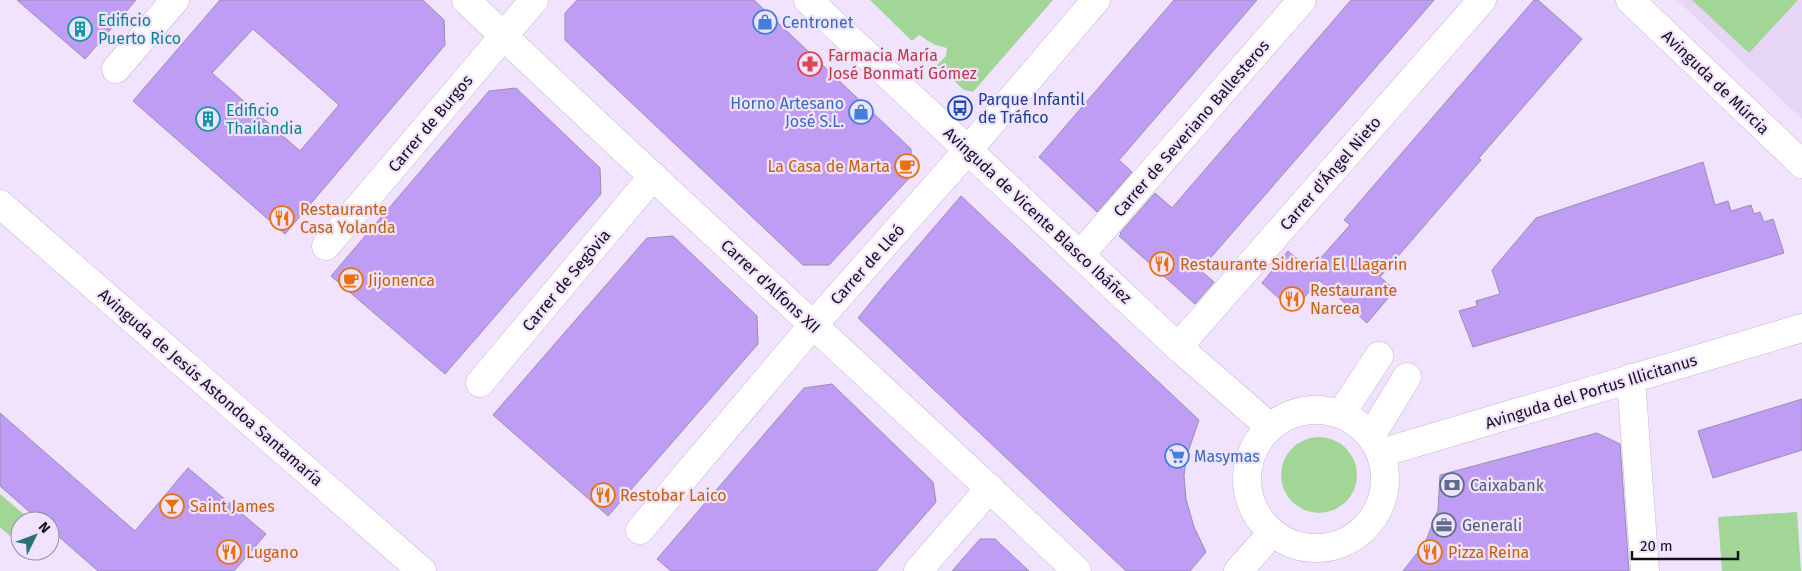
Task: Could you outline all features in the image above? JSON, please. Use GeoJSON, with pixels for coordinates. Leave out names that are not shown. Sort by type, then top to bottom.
{"type":"FeatureCollection","features":[{"type":"Feature","properties":{"kind":"street"},"geometry":{"type":"LineString","coordinates":[[116,69],[175,0]]}},
{"type":"Feature","properties":{"kind":"street","name":"Carrer d'Alfons XII"},"geometry":{"type":"LineString","coordinates":[[466,0],[1077,571]]}},
{"type":"Feature","properties":{"kind":"street","name":"Carrer de Burgos"},"geometry":{"type":"LineString","coordinates":[[326,246],[534,0]]}},
{"type":"Feature","properties":{"kind":"street","name":"Avinguda de Vicente Blasco Ibáñez"},"geometry":{"type":"LineString","coordinates":[[808,0],[1178,347],[1270,427]]}},
{"type":"Feature","properties":{"kind":"street","name":"Carrer de Lleó"},"geometry":{"type":"LineString","coordinates":[[640,530],[813,325],[968,150],[1096,0]]}},
{"type":"Feature","properties":{"kind":"street","name":"Carrer de Severiano Ballesteros"},"geometry":{"type":"LineString","coordinates":[[1080,255],[1302,0]]}},
{"type":"Feature","properties":{"kind":"street","name":"Carrer d'Ángel Nieto"},"geometry":{"type":"LineString","coordinates":[[1178,347],[1482,0]]}},
{"type":"Feature","properties":{"kind":"street","name":"Avinguda de Múrcia"},"geometry":{"type":"LineString","coordinates":[[1630,0],[1802,164]]}},
{"type":"Feature","properties":{"kind":"street","name":"Carrer de Segòvia"},"geometry":{"type":"LineString","coordinates":[[480,383],[653,176]]}},
{"type":"Feature","properties":{"kind":"street","name":"Avinguda de Jesús Astondoa Santamaría"},"geometry":{"type":"LineString","coordinates":[[0,204],[422,571]]}},
{"type":"Feature","properties":{"kind":"street","name":"Avinguda del Portus Illicitanus"},"geometry":{"type":"LineString","coordinates":[[1376,445],[1632,378],[1802,328]]}},
{"type":"Feature","properties":{"kind":"street"},"geometry":{"type":"LineString","coordinates":[[1341,414],[1379,356]]}},
{"type":"Feature","properties":{"kind":"street"},"geometry":{"type":"LineString","coordinates":[[1376,445],[1407,378]]}},
{"type":"Feature","properties":{"kind":"street"},"geometry":{"type":"LineString","coordinates":[[1632,378],[1645,571]]}},
{"type":"Feature","properties":{"kind":"street"},"geometry":{"type":"LineString","coordinates":[[1304,410],[1322,410],[1341,414],[1357,423],[1376,445],[1386,473],[1384,494],[1377,513],[1364,529],[1330,559],[1308,548],[1289,543],[1272,533],[1257,515],[1248,492],[1247,468],[1255,446],[1270,427],[1286,416],[1304,410]]}},
{"type":"Feature","properties":{"kind":"street"},"geometry":{"type":"LineString","coordinates":[[918,571],[990,488]]}},
{"type":"Feature","properties":{"kind":"street"},"geometry":{"type":"LineString","coordinates":[[1238,571],[1272,533]]}},
{"type":"Feature","properties":{"kind":"shaded area"},"geometry":{"type":"Polygon","coordinates":[[[1677,0],[1802,0],[1802,119],[1677,0]]]}},
{"type":"Feature","properties":{"kind":"green space"},"geometry":{"type":"Polygon","coordinates":[[[870,0],[1053,0],[973,92],[964,90],[937,65],[946,56],[947,48],[935,45],[919,35],[912,41],[870,0]]]}},
{"type":"Feature","properties":{"kind":"green space"},"geometry":{"type":"Polygon","coordinates":[[[1692,0],[1798,0],[1749,53],[1692,0]]]}},
{"type":"Feature","properties":{"kind":"green space"},"geometry":{"type":"Polygon","coordinates":[[[1312,437],[1326,437],[1340,443],[1351,454],[1357,468],[1354,490],[1346,502],[1326,513],[1312,513],[1298,507],[1287,496],[1281,482],[1281,468],[1287,454],[1298,443],[1312,437]]]}},
{"type":"Feature","properties":{"kind":"green space"},"geometry":{"type":"Polygon","coordinates":[[[0,494],[20,511],[10,511],[10,536],[0,527],[0,494]]]}},
{"type":"Feature","properties":{"kind":"green space"},"geometry":{"type":"Polygon","coordinates":[[[1797,512],[1801,571],[1722,571],[1718,517],[1797,512]]]}},
{"type":"Feature","properties":{"kind":"building","name":"Edificio Puerto Rico"},"geometry":{"type":"Polygon","coordinates":[[[17,0],[136,0],[85,59],[17,0]]]}},
{"type":"Feature","properties":{"kind":"building"},"geometry":{"type":"Polygon","coordinates":[[[220,0],[423,0],[444,20],[445,45],[285,234],[133,101],[220,0]],[[253,29],[212,73],[300,151],[339,105],[253,29]]]}},
{"type":"Feature","properties":{"kind":"building"},"geometry":{"type":"Polygon","coordinates":[[[577,0],[754,0],[911,149],[912,175],[829,265],[803,265],[565,40],[565,13],[577,0]]]}},
{"type":"Feature","properties":{"kind":"building"},"geometry":{"type":"Polygon","coordinates":[[[1174,0],[1257,0],[1119,160],[1132,172],[1097,212],[1039,157],[1174,0]]]}},
{"type":"Feature","properties":{"kind":"building"},"geometry":{"type":"Polygon","coordinates":[[[1351,0],[1434,0],[1200,270],[1214,282],[1195,304],[1119,236],[1120,233],[1155,193],[1172,208],[1351,0]]]}},
{"type":"Feature","properties":{"kind":"building"},"geometry":{"type":"Polygon","coordinates":[[[1534,0],[1538,0],[1582,39],[1479,158],[1481,160],[1380,277],[1395,290],[1367,323],[1319,280],[1293,311],[1262,283],[1288,251],[1310,270],[1350,225],[1344,220],[1534,0]]]}},
{"type":"Feature","properties":{"kind":"building"},"geometry":{"type":"Polygon","coordinates":[[[516,88],[600,168],[601,194],[445,374],[331,276],[489,91],[516,88]]]}},
{"type":"Feature","properties":{"kind":"building"},"geometry":{"type":"Polygon","coordinates":[[[1703,162],[1715,205],[1728,201],[1731,211],[1751,205],[1754,214],[1760,212],[1764,222],[1773,219],[1784,253],[1473,347],[1459,311],[1477,306],[1476,301],[1500,294],[1492,270],[1536,218],[1703,162]]]}},
{"type":"Feature","properties":{"kind":"building"},"geometry":{"type":"Polygon","coordinates":[[[961,196],[1199,420],[1187,455],[1184,475],[1186,499],[1194,527],[1206,552],[1190,571],[1126,571],[858,318],[961,196]]]}},
{"type":"Feature","properties":{"kind":"building"},"geometry":{"type":"Polygon","coordinates":[[[673,236],[757,316],[758,344],[608,516],[493,415],[647,238],[673,236]]]}},
{"type":"Feature","properties":{"kind":"building"},"geometry":{"type":"Polygon","coordinates":[[[832,384],[933,482],[936,502],[876,571],[671,571],[657,559],[804,388],[832,384]]]}},
{"type":"Feature","properties":{"kind":"building"},"geometry":{"type":"Polygon","coordinates":[[[1802,399],[1802,450],[1713,478],[1698,431],[1802,399]]]}},
{"type":"Feature","properties":{"kind":"building"},"geometry":{"type":"Polygon","coordinates":[[[0,413],[135,531],[188,468],[266,534],[234,571],[98,571],[60,538],[60,511],[29,511],[0,486],[0,413]]]}},
{"type":"Feature","properties":{"kind":"building"},"geometry":{"type":"Polygon","coordinates":[[[1597,433],[1620,444],[1629,571],[1403,571],[1425,543],[1438,510],[1440,475],[1597,433]]]}},
{"type":"Feature","properties":{"kind":"building"},"geometry":{"type":"Polygon","coordinates":[[[980,539],[995,539],[1029,571],[952,571],[980,539]]]}},
{"type":"Feature","properties":{"kind":"place","name":"Centronet"},"geometry":{"type":"Point","coordinates":[765,22]}},
{"type":"Feature","properties":{"kind":"place","name":"Edificio Puerto Rico"},"geometry":{"type":"Point","coordinates":[80,29]}},
{"type":"Feature","properties":{"kind":"place","name":"Farmacia María José Bonmatí Gómez"},"geometry":{"type":"Point","coordinates":[810,64]}},
{"type":"Feature","properties":{"kind":"place","name":"Parque Infantil de Tráfico"},"geometry":{"type":"Point","coordinates":[960,108]}},
{"type":"Feature","properties":{"kind":"place","name":"Horno Artesano José S.L."},"geometry":{"type":"Point","coordinates":[861,112]}},
{"type":"Feature","properties":{"kind":"place","name":"Edificio Thailandia"},"geometry":{"type":"Point","coordinates":[208,119]}},
{"type":"Feature","properties":{"kind":"place","name":"La Casa de Marta"},"geometry":{"type":"Point","coordinates":[907,166]}},
{"type":"Feature","properties":{"kind":"place","name":"Restaurante Casa Yolanda"},"geometry":{"type":"Point","coordinates":[282,218]}},
{"type":"Feature","properties":{"kind":"place","name":"Restaurante Sidrería El Llagarin"},"geometry":{"type":"Point","coordinates":[1162,264]}},
{"type":"Feature","properties":{"kind":"place","name":"Jijonenca"},"geometry":{"type":"Point","coordinates":[351,280]}},
{"type":"Feature","properties":{"kind":"place","name":"Restaurante Narcea"},"geometry":{"type":"Point","coordinates":[1292,299]}},
{"type":"Feature","properties":{"kind":"place","name":"Masymas"},"geometry":{"type":"Point","coordinates":[1177,456]}},
{"type":"Feature","properties":{"kind":"place","name":"Caixabank"},"geometry":{"type":"Point","coordinates":[1452,485]}},
{"type":"Feature","properties":{"kind":"place","name":"Restobar Laico"},"geometry":{"type":"Point","coordinates":[603,495]}},
{"type":"Feature","properties":{"kind":"place","name":"Saint James"},"geometry":{"type":"Point","coordinates":[172,506]}},
{"type":"Feature","properties":{"kind":"place","name":"Generali"},"geometry":{"type":"Point","coordinates":[1444,525]}},
{"type":"Feature","properties":{"kind":"place","name":"Lugano"},"geometry":{"type":"Point","coordinates":[229,552]}},
{"type":"Feature","properties":{"kind":"place","name":"Pizza Reina"},"geometry":{"type":"Point","coordinates":[1430,552]}}]}
